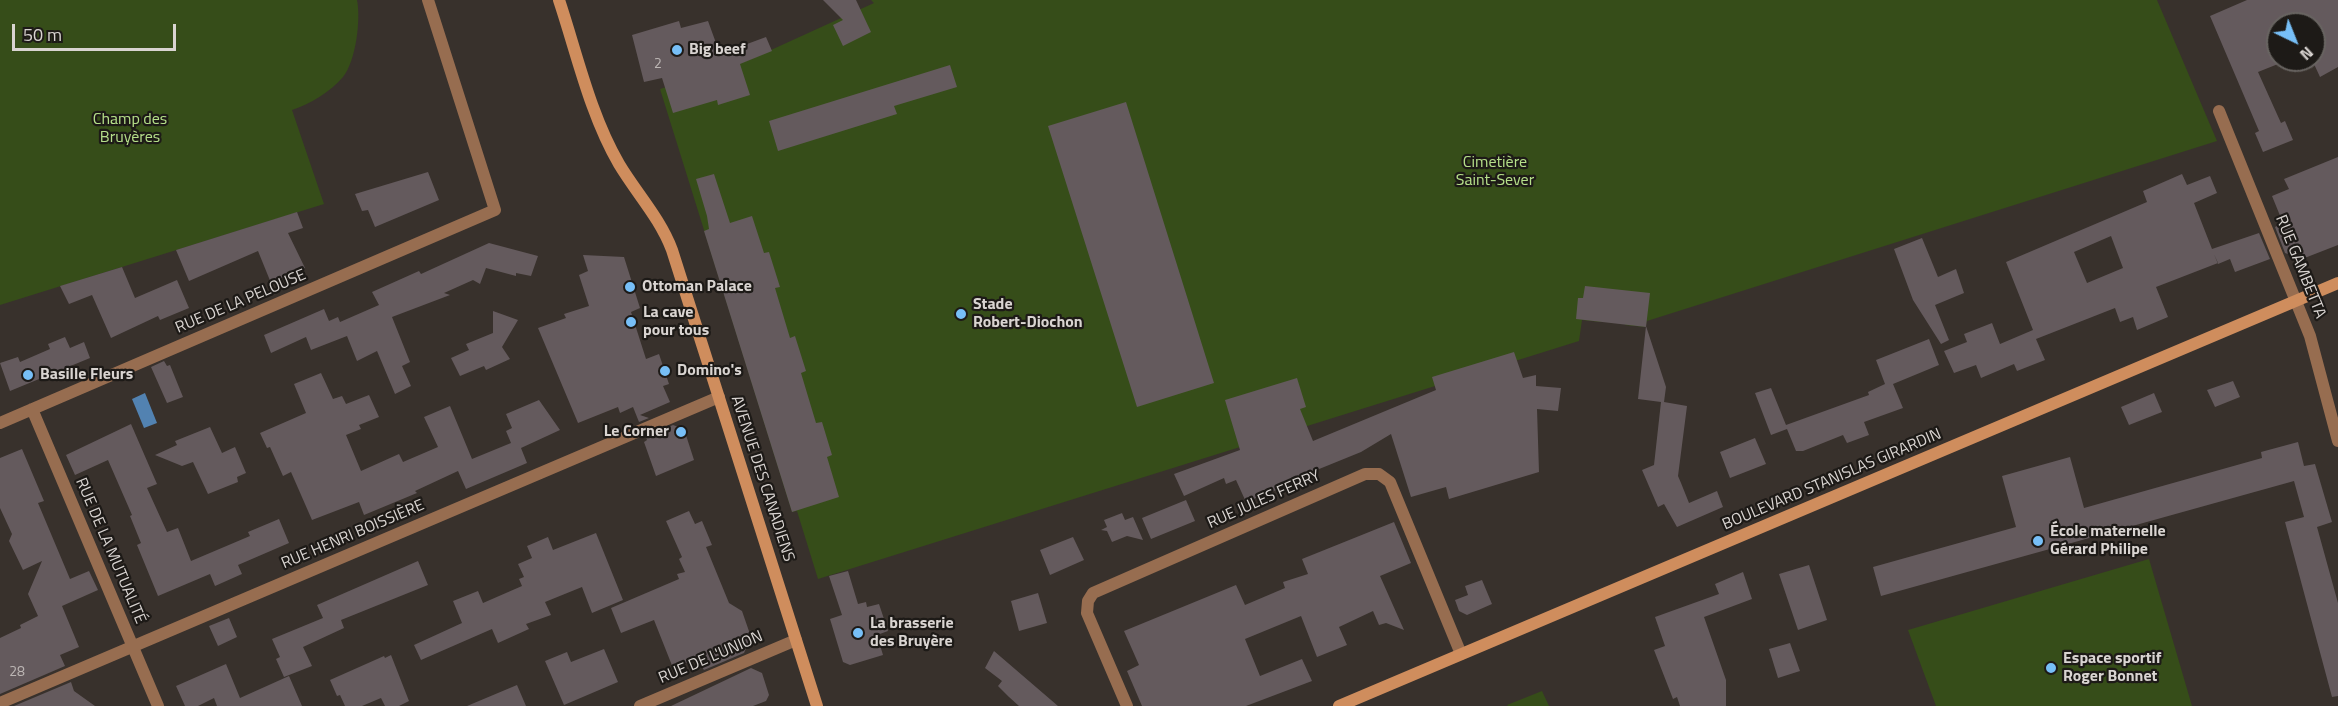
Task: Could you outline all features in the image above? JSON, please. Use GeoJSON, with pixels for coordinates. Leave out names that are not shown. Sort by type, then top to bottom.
{"type":"FeatureCollection","features":[{"type":"Feature","properties":{"kind":"main road","name":"AVENUE DES CANADIENS"},"geometry":{"type":"LineString","coordinates":[[559,0],[598,117],[612,150],[663,228],[817,706]]}},
{"type":"Feature","properties":{"kind":"main road","name":"BOULEVARD STANISLAS GIRARDIN"},"geometry":{"type":"LineString","coordinates":[[1339,706],[2338,283]]}},
{"type":"Feature","properties":{"kind":"street","name":"RUE DE LA PELOUSE"},"geometry":{"type":"LineString","coordinates":[[0,423],[495,210],[428,0]]}},
{"type":"Feature","properties":{"kind":"street","name":"RUE GAMBETTA"},"geometry":{"type":"LineString","coordinates":[[2219,111],[2310,336],[2338,441]]}},
{"type":"Feature","properties":{"kind":"street","name":"RUE HENRI BOISSIÈRE"},"geometry":{"type":"LineString","coordinates":[[0,702],[719,397]]}},
{"type":"Feature","properties":{"kind":"street","name":"RUE DE LA MUTUALITÉ"},"geometry":{"type":"LineString","coordinates":[[32,409],[158,706]]}},
{"type":"Feature","properties":{"kind":"street","name":"RUE JULES FERRY"},"geometry":{"type":"LineString","coordinates":[[1126,706],[1087,613],[1088,601],[1093,593],[1365,474],[1379,474],[1390,482],[1461,654]]}},
{"type":"Feature","properties":{"kind":"street","name":"RUE DE L'UNION"},"geometry":{"type":"LineString","coordinates":[[640,706],[795,640]]}},
{"type":"Feature","properties":{"kind":"green space","name":"Champ des Bruyères"},"geometry":{"type":"Polygon","coordinates":[[[0,0],[357,0],[358,18],[354,51],[343,77],[313,101],[292,110],[324,204],[0,305],[0,0]]]}},
{"type":"Feature","properties":{"kind":"green space","name":"Cimetière Saint-Sever"},"geometry":{"type":"Polygon","coordinates":[[[871,0],[2157,0],[2217,141],[1647,321],[1645,327],[1625,325],[1627,312],[1601,322],[1582,320],[1579,341],[818,579],[797,511],[792,512],[660,89],[749,60],[874,3],[871,0]]]}},
{"type":"Feature","properties":{"kind":"green space","name":"Espace sportif Roger Bonnet"},"geometry":{"type":"Polygon","coordinates":[[[2149,559],[2192,706],[1936,706],[1908,630],[2149,559]]]}},
{"type":"Feature","properties":{"kind":"green space"},"geometry":{"type":"Polygon","coordinates":[[[1542,691],[1549,706],[1507,705],[1542,691]]]}},
{"type":"Feature","properties":{"kind":"water"},"geometry":{"type":"Polygon","coordinates":[[[145,393],[157,423],[144,428],[132,399],[145,393]]]}},
{"type":"Feature","properties":{"kind":"building"},"geometry":{"type":"Polygon","coordinates":[[[823,0],[856,0],[871,32],[843,46],[833,25],[843,20],[823,0]]]}},
{"type":"Feature","properties":{"kind":"building"},"geometry":{"type":"Polygon","coordinates":[[[2247,0],[2338,0],[2338,67],[2320,77],[2318,72],[2326,72],[2326,12],[2266,12],[2266,69],[2258,72],[2281,123],[2285,121],[2293,140],[2263,152],[2255,133],[2259,131],[2210,16],[2247,0]]]}},
{"type":"Feature","properties":{"kind":"building"},"geometry":{"type":"Polygon","coordinates":[[[679,21],[681,28],[708,21],[720,54],[766,37],[772,51],[740,64],[750,95],[718,105],[717,100],[673,113],[662,78],[644,82],[632,35],[679,21]]]}},
{"type":"Feature","properties":{"kind":"building"},"geometry":{"type":"Polygon","coordinates":[[[950,65],[957,87],[894,106],[897,114],[778,151],[769,121],[950,65]]]}},
{"type":"Feature","properties":{"kind":"building"},"geometry":{"type":"Polygon","coordinates":[[[1126,102],[1214,383],[1137,407],[1048,126],[1126,102]]]}},
{"type":"Feature","properties":{"kind":"building"},"geometry":{"type":"Polygon","coordinates":[[[2338,157],[2338,245],[2302,259],[2285,253],[2275,227],[2283,223],[2272,196],[2289,189],[2284,179],[2338,157]]]}},
{"type":"Feature","properties":{"kind":"building"},"geometry":{"type":"Polygon","coordinates":[[[428,172],[439,200],[375,227],[368,210],[362,211],[355,194],[428,172]]]}},
{"type":"Feature","properties":{"kind":"building"},"geometry":{"type":"Polygon","coordinates":[[[714,174],[730,223],[752,216],[764,253],[769,252],[780,287],[775,288],[790,338],[795,336],[806,371],[801,373],[816,423],[822,422],[832,455],[827,457],[839,497],[792,512],[704,231],[709,229],[707,216],[696,179],[714,174]]]}},
{"type":"Feature","properties":{"kind":"building"},"geometry":{"type":"Polygon","coordinates":[[[2182,174],[2187,185],[2210,176],[2217,193],[2194,203],[2212,249],[2259,233],[2270,259],[2235,272],[2230,259],[2156,287],[2168,317],[2137,330],[2133,317],[2120,322],[2115,308],[2036,339],[2045,360],[2017,371],[2014,364],[1981,378],[1976,365],[1954,373],[1944,351],[1967,342],[1964,334],[1992,323],[2000,344],[2033,330],[2006,262],[2147,202],[2143,191],[2182,174]],[[2111,236],[2074,252],[2087,283],[2123,268],[2111,236]]]}},
{"type":"Feature","properties":{"kind":"building"},"geometry":{"type":"Polygon","coordinates":[[[297,212],[303,228],[288,233],[305,268],[271,283],[258,251],[189,281],[176,250],[297,212]]]}},
{"type":"Feature","properties":{"kind":"building"},"geometry":{"type":"Polygon","coordinates":[[[1922,238],[1938,277],[1956,269],[1964,293],[1935,305],[1949,340],[1941,344],[1913,300],[1894,249],[1922,238]]]}},
{"type":"Feature","properties":{"kind":"building"},"geometry":{"type":"Polygon","coordinates":[[[489,243],[538,256],[531,276],[516,273],[516,276],[486,268],[480,284],[473,280],[444,293],[450,295],[392,317],[410,362],[402,366],[411,386],[395,394],[377,351],[357,361],[347,336],[311,350],[306,337],[271,353],[264,335],[324,309],[329,321],[338,317],[340,322],[379,305],[372,292],[419,271],[421,274],[489,243]]]}},
{"type":"Feature","properties":{"kind":"building"},"geometry":{"type":"Polygon","coordinates":[[[583,255],[624,257],[640,308],[631,312],[646,359],[659,354],[669,384],[663,386],[670,402],[640,415],[649,418],[639,422],[633,407],[620,413],[618,407],[578,423],[538,328],[566,318],[564,314],[589,306],[579,275],[588,271],[583,255]]]}},
{"type":"Feature","properties":{"kind":"building"},"geometry":{"type":"Polygon","coordinates":[[[122,267],[135,298],[177,280],[189,308],[160,320],[158,316],[111,338],[92,295],[69,304],[60,286],[122,267]]]}},
{"type":"Feature","properties":{"kind":"building"},"geometry":{"type":"Polygon","coordinates":[[[1585,286],[1650,293],[1646,327],[1576,319],[1578,298],[1583,298],[1585,286]]]}},
{"type":"Feature","properties":{"kind":"building"},"geometry":{"type":"Polygon","coordinates":[[[493,311],[518,320],[502,347],[510,359],[486,370],[484,366],[460,376],[451,358],[469,350],[466,344],[493,333],[493,311]]]}},
{"type":"Feature","properties":{"kind":"building"},"geometry":{"type":"Polygon","coordinates":[[[1646,326],[1666,387],[1664,402],[1687,406],[1678,476],[1689,503],[1717,491],[1723,507],[1677,527],[1664,504],[1658,507],[1642,470],[1654,465],[1661,402],[1638,399],[1646,326]]]}},
{"type":"Feature","properties":{"kind":"building"},"geometry":{"type":"Polygon","coordinates":[[[65,337],[70,348],[84,342],[90,358],[10,391],[0,363],[18,357],[20,362],[50,349],[48,344],[65,337]]]}},
{"type":"Feature","properties":{"kind":"building"},"geometry":{"type":"Polygon","coordinates":[[[1929,339],[1939,365],[1893,384],[1903,408],[1864,422],[1869,435],[1847,443],[1843,435],[1803,451],[1796,451],[1787,429],[1771,435],[1755,393],[1771,388],[1786,425],[1869,395],[1868,392],[1885,384],[1876,360],[1929,339]]]}},
{"type":"Feature","properties":{"kind":"building"},"geometry":{"type":"Polygon","coordinates":[[[1514,352],[1523,378],[1536,375],[1536,386],[1561,388],[1558,411],[1537,409],[1539,472],[1449,499],[1446,487],[1411,497],[1391,434],[1361,452],[1297,478],[1299,481],[1246,502],[1236,480],[1226,484],[1224,478],[1184,496],[1174,474],[1240,450],[1225,400],[1297,378],[1306,407],[1300,409],[1313,441],[1436,390],[1432,377],[1514,352]]]}},
{"type":"Feature","properties":{"kind":"building"},"geometry":{"type":"Polygon","coordinates":[[[164,361],[167,366],[170,365],[183,397],[167,403],[151,367],[164,361]]]}},
{"type":"Feature","properties":{"kind":"building"},"geometry":{"type":"Polygon","coordinates":[[[321,373],[333,399],[342,396],[346,404],[369,395],[379,417],[359,425],[361,429],[346,435],[361,471],[399,454],[403,462],[438,447],[424,417],[450,406],[472,459],[511,443],[506,431],[512,428],[506,414],[539,400],[560,430],[521,448],[527,463],[466,489],[458,471],[415,491],[417,493],[364,515],[359,502],[312,520],[291,472],[283,476],[270,447],[267,448],[260,433],[306,413],[294,384],[321,373]]]}},
{"type":"Feature","properties":{"kind":"building"},"geometry":{"type":"Polygon","coordinates":[[[2233,381],[2240,397],[2215,407],[2207,390],[2233,381]]]}},
{"type":"Feature","properties":{"kind":"building"},"geometry":{"type":"Polygon","coordinates":[[[2154,393],[2162,412],[2129,425],[2121,407],[2154,393]]]}},
{"type":"Feature","properties":{"kind":"building"},"geometry":{"type":"Polygon","coordinates":[[[131,424],[157,484],[147,488],[167,532],[178,528],[191,561],[250,536],[248,532],[279,519],[289,543],[238,565],[242,574],[215,586],[210,574],[158,596],[137,545],[141,543],[130,516],[132,515],[108,460],[75,475],[66,455],[131,424]]]}},
{"type":"Feature","properties":{"kind":"building"},"geometry":{"type":"Polygon","coordinates":[[[673,425],[684,429],[694,460],[656,476],[644,442],[647,440],[646,437],[673,425]]]}},
{"type":"Feature","properties":{"kind":"building"},"geometry":{"type":"Polygon","coordinates":[[[210,427],[222,453],[235,447],[246,473],[237,477],[238,482],[208,494],[193,462],[182,466],[155,455],[177,445],[175,441],[210,427]]]}},
{"type":"Feature","properties":{"kind":"building"},"geometry":{"type":"Polygon","coordinates":[[[1755,438],[1766,464],[1730,478],[1720,452],[1755,438]]]}},
{"type":"Feature","properties":{"kind":"building"},"geometry":{"type":"Polygon","coordinates":[[[2298,442],[2304,466],[2315,464],[2332,522],[2317,527],[2338,603],[2338,696],[2332,697],[2285,522],[2304,517],[2294,481],[1881,596],[1873,567],[2016,527],[2002,476],[2070,457],[2084,508],[2262,458],[2261,452],[2298,442]]]}},
{"type":"Feature","properties":{"kind":"building"},"geometry":{"type":"Polygon","coordinates":[[[22,449],[44,501],[38,503],[70,579],[89,571],[98,590],[62,606],[79,647],[60,655],[65,666],[0,694],[0,638],[21,628],[20,625],[38,616],[28,594],[42,561],[23,570],[9,541],[12,534],[0,508],[0,458],[22,449]]]}},
{"type":"Feature","properties":{"kind":"building"},"geometry":{"type":"Polygon","coordinates":[[[1186,500],[1195,521],[1151,539],[1142,518],[1186,500]]]}},
{"type":"Feature","properties":{"kind":"building"},"geometry":{"type":"Polygon","coordinates":[[[689,511],[695,524],[702,521],[712,545],[706,547],[729,603],[742,611],[751,637],[744,653],[704,670],[696,659],[673,668],[654,620],[621,633],[611,608],[679,579],[677,574],[685,572],[679,559],[682,557],[666,521],[689,511]]]}},
{"type":"Feature","properties":{"kind":"building"},"geometry":{"type":"Polygon","coordinates":[[[1122,513],[1125,520],[1133,517],[1143,540],[1127,536],[1112,542],[1107,531],[1101,530],[1107,527],[1104,520],[1122,513]]]}},
{"type":"Feature","properties":{"kind":"building"},"geometry":{"type":"Polygon","coordinates":[[[1394,522],[1411,563],[1380,576],[1404,630],[1386,623],[1379,625],[1373,611],[1339,627],[1347,645],[1317,657],[1301,616],[1245,639],[1260,676],[1302,659],[1312,681],[1246,706],[1142,706],[1127,671],[1139,665],[1124,631],[1236,585],[1245,605],[1285,588],[1283,582],[1308,574],[1302,559],[1394,522]]]}},
{"type":"Feature","properties":{"kind":"building"},"geometry":{"type":"Polygon","coordinates":[[[596,533],[623,600],[592,613],[582,587],[545,602],[551,615],[526,624],[529,629],[498,643],[492,629],[421,660],[414,645],[462,623],[453,601],[478,591],[483,603],[522,586],[519,579],[524,577],[518,564],[532,558],[527,546],[548,537],[553,550],[596,533]]]}},
{"type":"Feature","properties":{"kind":"building"},"geometry":{"type":"Polygon","coordinates":[[[1073,537],[1084,560],[1050,575],[1040,550],[1073,537]]]}},
{"type":"Feature","properties":{"kind":"building"},"geometry":{"type":"Polygon","coordinates":[[[418,561],[428,585],[341,620],[344,628],[303,647],[312,666],[284,677],[276,659],[280,657],[272,639],[323,618],[317,605],[418,561]]]}},
{"type":"Feature","properties":{"kind":"building"},"geometry":{"type":"Polygon","coordinates":[[[1809,565],[1827,620],[1798,630],[1779,574],[1809,565]]]}},
{"type":"Feature","properties":{"kind":"building","name":"La brasserie des Bruyère"},"geometry":{"type":"Polygon","coordinates":[[[848,571],[858,604],[866,602],[867,607],[879,604],[888,631],[877,635],[883,655],[850,665],[843,662],[830,619],[842,615],[829,576],[848,571]]]}},
{"type":"Feature","properties":{"kind":"building"},"geometry":{"type":"Polygon","coordinates":[[[1743,572],[1752,599],[1704,617],[1726,680],[1726,706],[1680,706],[1677,697],[1673,699],[1654,650],[1665,646],[1655,617],[1719,594],[1715,584],[1743,572]]]}},
{"type":"Feature","properties":{"kind":"building"},"geometry":{"type":"Polygon","coordinates":[[[1482,580],[1492,604],[1467,615],[1459,611],[1455,600],[1468,595],[1465,586],[1482,580]]]}},
{"type":"Feature","properties":{"kind":"building"},"geometry":{"type":"Polygon","coordinates":[[[1038,593],[1047,623],[1019,631],[1011,601],[1038,593]]]}},
{"type":"Feature","properties":{"kind":"building"},"geometry":{"type":"Polygon","coordinates":[[[229,618],[237,637],[218,646],[209,626],[229,618]]]}},
{"type":"Feature","properties":{"kind":"building"},"geometry":{"type":"Polygon","coordinates":[[[1790,643],[1800,671],[1778,678],[1769,649],[1790,643]]]}},
{"type":"Feature","properties":{"kind":"building"},"geometry":{"type":"Polygon","coordinates":[[[604,649],[618,682],[564,705],[545,661],[567,652],[571,662],[604,649]]]}},
{"type":"Feature","properties":{"kind":"building"},"geometry":{"type":"Polygon","coordinates":[[[994,651],[1058,706],[1019,706],[998,686],[1002,681],[985,668],[994,651]]]}},
{"type":"Feature","properties":{"kind":"building"},"geometry":{"type":"Polygon","coordinates":[[[391,655],[409,701],[399,706],[385,706],[381,698],[362,706],[345,706],[340,695],[337,696],[330,680],[391,655]]]}},
{"type":"Feature","properties":{"kind":"building"},"geometry":{"type":"Polygon","coordinates":[[[226,664],[240,698],[289,676],[302,706],[217,706],[214,698],[198,706],[185,706],[176,686],[226,664]]]}},
{"type":"Feature","properties":{"kind":"building"},"geometry":{"type":"Polygon","coordinates":[[[751,668],[762,673],[769,695],[766,701],[753,706],[671,706],[751,668]]]}},
{"type":"Feature","properties":{"kind":"building"},"geometry":{"type":"Polygon","coordinates":[[[71,682],[74,691],[95,706],[14,706],[71,682]]]}},
{"type":"Feature","properties":{"kind":"building"},"geometry":{"type":"Polygon","coordinates":[[[517,685],[526,706],[467,706],[517,685]]]}},
{"type":"Feature","properties":{"kind":"place","name":"Big beef"},"geometry":{"type":"Point","coordinates":[677,50]}},
{"type":"Feature","properties":{"kind":"place","name":"Ottoman Palace"},"geometry":{"type":"Point","coordinates":[630,287]}},
{"type":"Feature","properties":{"kind":"place","name":"Stade Robert-Diochon"},"geometry":{"type":"Point","coordinates":[961,314]}},
{"type":"Feature","properties":{"kind":"place","name":"La cave pour tous"},"geometry":{"type":"Point","coordinates":[631,322]}},
{"type":"Feature","properties":{"kind":"place","name":"Domino's"},"geometry":{"type":"Point","coordinates":[665,371]}},
{"type":"Feature","properties":{"kind":"place","name":"Basille Fleurs"},"geometry":{"type":"Point","coordinates":[28,375]}},
{"type":"Feature","properties":{"kind":"place","name":"Le Corner"},"geometry":{"type":"Point","coordinates":[681,432]}},
{"type":"Feature","properties":{"kind":"place","name":"École maternelle Gérard Philipe"},"geometry":{"type":"Point","coordinates":[2038,541]}},
{"type":"Feature","properties":{"kind":"place","name":"La brasserie des Bruyère"},"geometry":{"type":"Point","coordinates":[858,633]}},
{"type":"Feature","properties":{"kind":"place","name":"Espace sportif Roger Bonnet"},"geometry":{"type":"Point","coordinates":[2051,668]}}]}
